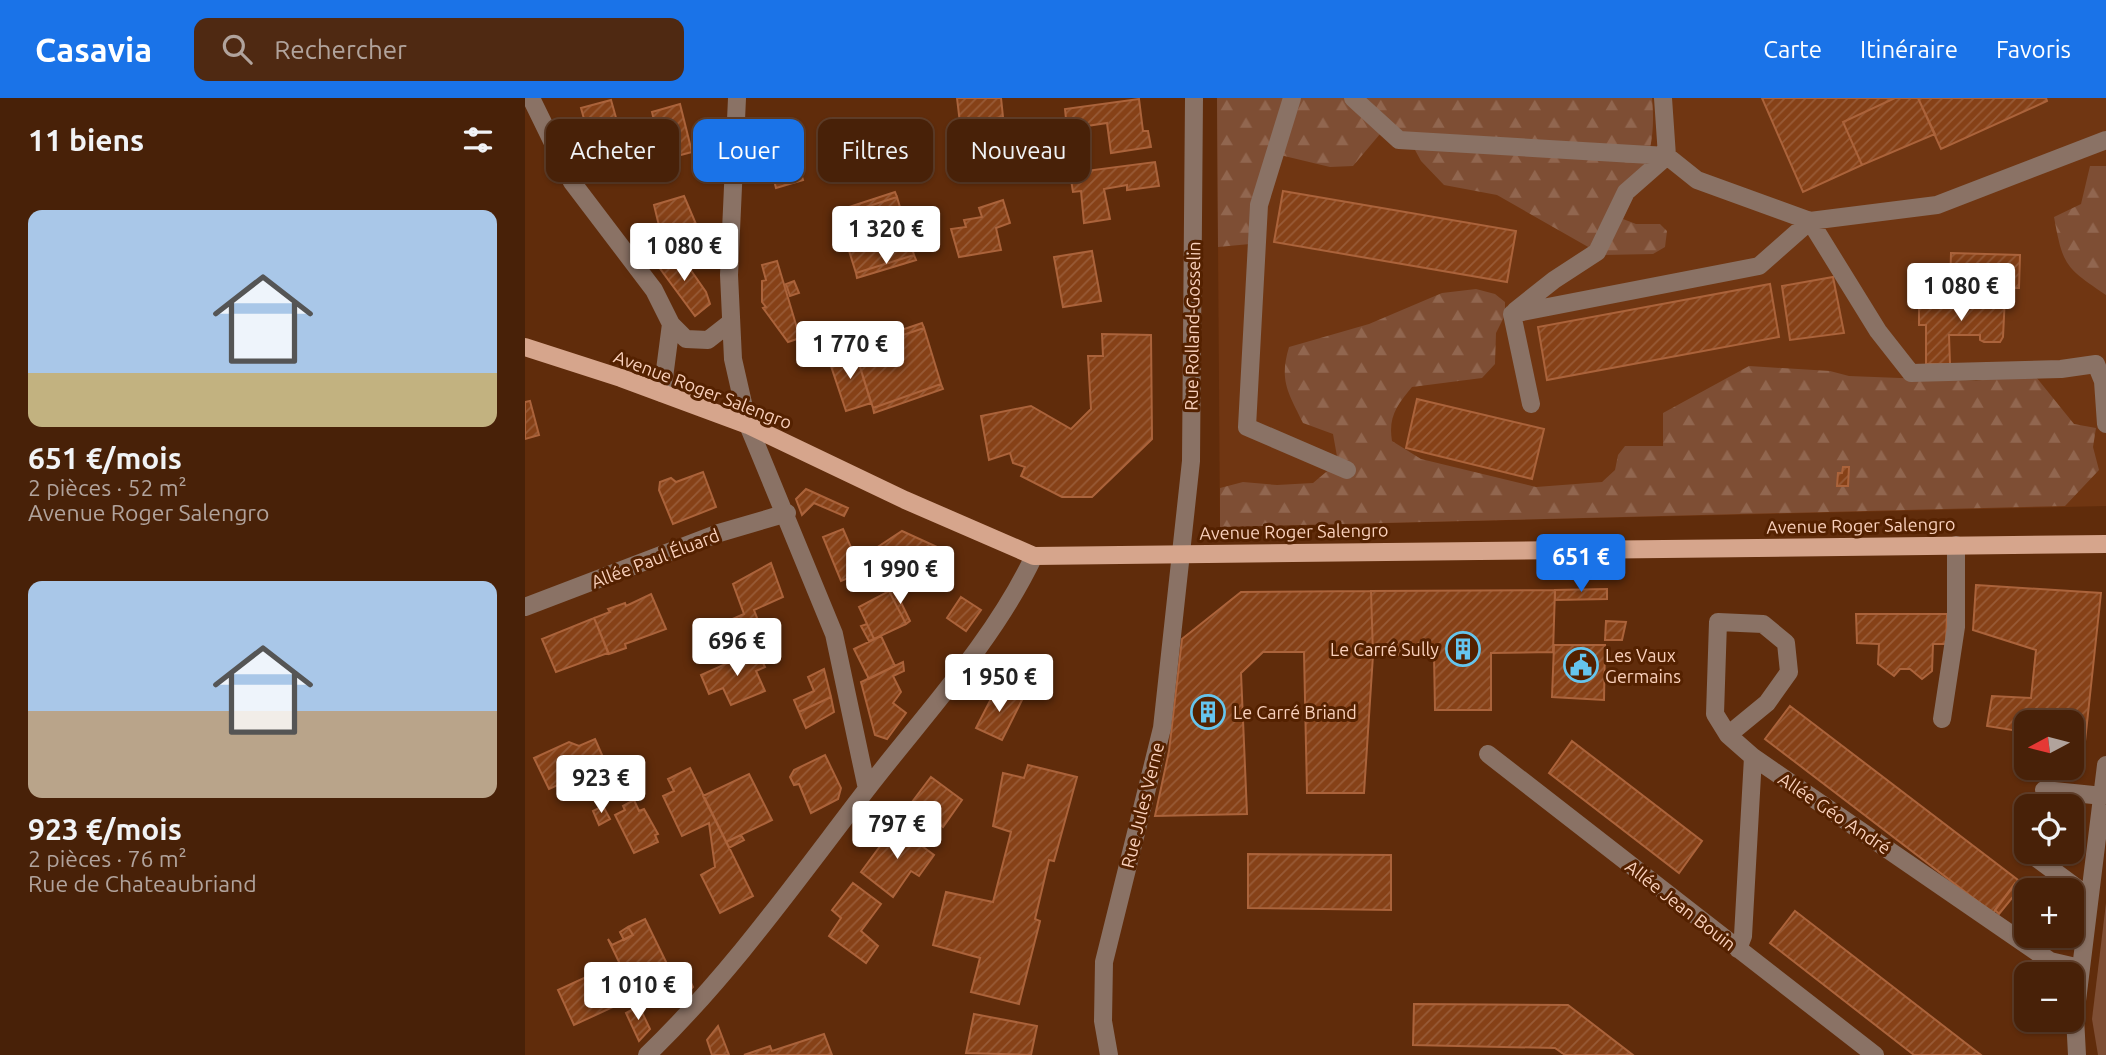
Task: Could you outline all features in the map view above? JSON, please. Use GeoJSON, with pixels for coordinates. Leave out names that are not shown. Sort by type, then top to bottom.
{"type":"FeatureCollection","features":[{"type":"Feature","properties":{"kind":"main road","name":"Avenue Roger Salengro"},"geometry":{"type":"LineString","coordinates":[[525,347],[748,425],[905,500],[1034,556],[2106,544]]}},
{"type":"Feature","properties":{"kind":"street"},"geometry":{"type":"LineString","coordinates":[[531,98],[572,181],[654,290],[671,324],[686,339],[708,340],[731,322]]}},
{"type":"Feature","properties":{"kind":"street"},"geometry":{"type":"LineString","coordinates":[[737,98],[729,275],[733,359],[748,425],[787,513],[834,634],[867,789]]}},
{"type":"Feature","properties":{"kind":"street","name":"Rue Rolland-Gosselin"},"geometry":{"type":"LineString","coordinates":[[1178,553],[1191,461],[1194,98]]}},
{"type":"Feature","properties":{"kind":"street"},"geometry":{"type":"LineString","coordinates":[[1292,98],[1259,205],[1248,427],[1347,470]]}},
{"type":"Feature","properties":{"kind":"street"},"geometry":{"type":"LineString","coordinates":[[1353,98],[1399,140],[1667,156],[1697,180],[1810,221],[1937,205],[2106,140]]}},
{"type":"Feature","properties":{"kind":"street"},"geometry":{"type":"LineString","coordinates":[[1663,98],[1667,156]]}},
{"type":"Feature","properties":{"kind":"street"},"geometry":{"type":"LineString","coordinates":[[1512,314],[1554,280],[1597,252],[1626,192],[1667,156]]}},
{"type":"Feature","properties":{"kind":"street"},"geometry":{"type":"LineString","coordinates":[[1512,314],[1759,266],[1810,221]]}},
{"type":"Feature","properties":{"kind":"street"},"geometry":{"type":"LineString","coordinates":[[1810,221],[1878,331],[1911,373],[2060,369],[2101,359],[2106,424]]}},
{"type":"Feature","properties":{"kind":"street"},"geometry":{"type":"LineString","coordinates":[[1512,314],[1531,404]]}},
{"type":"Feature","properties":{"kind":"street"},"geometry":{"type":"LineString","coordinates":[[661,393],[671,324]]}},
{"type":"Feature","properties":{"kind":"street","name":"Allée Paul Éluard"},"geometry":{"type":"LineString","coordinates":[[525,607],[719,533],[787,513]]}},
{"type":"Feature","properties":{"kind":"street"},"geometry":{"type":"LineString","coordinates":[[1942,719],[1956,627],[1956,545]]}},
{"type":"Feature","properties":{"kind":"street","name":"Rue Jules Verne"},"geometry":{"type":"LineString","coordinates":[[1109,1055],[1103,1021],[1104,962],[1161,728],[1178,553]]}},
{"type":"Feature","properties":{"kind":"street"},"geometry":{"type":"LineString","coordinates":[[647,1055],[696,1008],[842,825],[867,789],[907,742],[1020,587],[1034,556]]}},
{"type":"Feature","properties":{"kind":"street"},"geometry":{"type":"LineString","coordinates":[[1728,735],[1767,703],[1789,672],[1786,643],[1763,624],[1718,622],[1715,714],[1728,735],[1753,757]]}},
{"type":"Feature","properties":{"kind":"street","name":"Allée Jean Bouin"},"geometry":{"type":"LineString","coordinates":[[1488,754],[1875,1055]]}},
{"type":"Feature","properties":{"kind":"street","name":"Allée Géo André"},"geometry":{"type":"LineString","coordinates":[[1738,949],[1743,936],[1753,757]]}},
{"type":"Feature","properties":{"kind":"street","name":"Allée Géo André"},"geometry":{"type":"LineString","coordinates":[[1753,757],[2054,962]]}},
{"type":"Feature","properties":{"kind":"street"},"geometry":{"type":"LineString","coordinates":[[2081,962],[2106,765]]}},
{"type":"Feature","properties":{"kind":"street"},"geometry":{"type":"LineString","coordinates":[[2044,790],[2103,796]]}},
{"type":"Feature","properties":{"kind":"street"},"geometry":{"type":"LineString","coordinates":[[2044,864],[2089,897]]}},
{"type":"Feature","properties":{"kind":"street"},"geometry":{"type":"LineString","coordinates":[[2076,1032],[2077,1055]]}},
{"type":"Feature","properties":{"kind":"shaded area"},"geometry":{"type":"Polygon","coordinates":[[[1217,98],[2106,98],[2106,506],[1220,527],[1217,98]]]}},
{"type":"Feature","properties":{"kind":"green space"},"geometry":{"type":"Polygon","coordinates":[[[1217,98],[1652,98],[1652,133],[1647,161],[1623,219],[1636,224],[1660,224],[1667,231],[1665,247],[1653,254],[1604,255],[1497,195],[1444,185],[1421,161],[1409,139],[1380,134],[1353,166],[1330,167],[1280,155],[1250,244],[1218,247],[1217,98]]]}},
{"type":"Feature","properties":{"kind":"green space"},"geometry":{"type":"Polygon","coordinates":[[[2090,166],[2106,166],[2106,295],[2068,264],[2060,246],[2054,217],[2081,204],[2090,166]]]}},
{"type":"Feature","properties":{"kind":"green space"},"geometry":{"type":"Polygon","coordinates":[[[1476,289],[1495,294],[1505,302],[1505,315],[1496,333],[1495,364],[1482,378],[1412,387],[1393,418],[1392,441],[1421,459],[1536,487],[1602,482],[1615,470],[1618,455],[1625,446],[1663,446],[1663,413],[1749,366],[1830,371],[1849,376],[1976,381],[2032,372],[2074,424],[2096,428],[2093,447],[2099,470],[2065,506],[1220,527],[1220,488],[1243,482],[1277,485],[1313,483],[1338,462],[1333,434],[1303,423],[1289,394],[1285,369],[1289,347],[1369,324],[1442,293],[1476,289]]]}},
{"type":"Feature","properties":{"kind":"green space"},"geometry":{"type":"Polygon","coordinates":[[[2106,903],[2106,1055],[2098,1055],[2092,1019],[2106,903]]]}},
{"type":"Feature","properties":{"kind":"building"},"geometry":{"type":"Polygon","coordinates":[[[957,98],[1001,98],[1003,117],[960,119],[957,98]]]}},
{"type":"Feature","properties":{"kind":"building"},"geometry":{"type":"Polygon","coordinates":[[[1762,98],[1895,98],[1843,122],[1862,165],[1803,192],[1762,98]]]}},
{"type":"Feature","properties":{"kind":"building"},"geometry":{"type":"Polygon","coordinates":[[[1895,98],[1918,98],[1935,134],[1862,165],[1843,122],[1895,98]]]}},
{"type":"Feature","properties":{"kind":"building"},"geometry":{"type":"Polygon","coordinates":[[[1918,98],[2046,98],[2047,101],[1941,149],[1918,98]]]}},
{"type":"Feature","properties":{"kind":"building"},"geometry":{"type":"Polygon","coordinates":[[[1139,99],[1143,131],[1148,131],[1151,147],[1111,153],[1107,123],[1090,126],[1090,119],[1066,119],[1065,109],[1139,99]]]}},
{"type":"Feature","properties":{"kind":"building"},"geometry":{"type":"Polygon","coordinates":[[[611,100],[616,119],[584,119],[581,108],[611,100]]]}},
{"type":"Feature","properties":{"kind":"building"},"geometry":{"type":"Polygon","coordinates":[[[680,104],[692,152],[679,155],[679,119],[654,119],[652,112],[680,104]]]}},
{"type":"Feature","properties":{"kind":"building"},"geometry":{"type":"Polygon","coordinates":[[[1155,162],[1159,186],[1127,190],[1127,185],[1104,189],[1110,219],[1084,223],[1081,191],[1073,192],[1071,182],[1090,182],[1090,170],[1155,162]]]}},
{"type":"Feature","properties":{"kind":"building"},"geometry":{"type":"Polygon","coordinates":[[[774,182],[796,182],[776,188],[774,182]]]}},
{"type":"Feature","properties":{"kind":"building"},"geometry":{"type":"Polygon","coordinates":[[[1283,191],[1516,231],[1507,282],[1274,242],[1283,191]]]}},
{"type":"Feature","properties":{"kind":"building"},"geometry":{"type":"Polygon","coordinates":[[[895,192],[897,197],[838,216],[837,211],[895,192]]]}},
{"type":"Feature","properties":{"kind":"building"},"geometry":{"type":"Polygon","coordinates":[[[684,196],[696,224],[661,234],[654,205],[684,196]]]}},
{"type":"Feature","properties":{"kind":"building"},"geometry":{"type":"Polygon","coordinates":[[[897,197],[914,255],[856,273],[838,216],[897,197]]]}},
{"type":"Feature","properties":{"kind":"building"},"geometry":{"type":"Polygon","coordinates":[[[1003,200],[1010,223],[996,228],[1001,250],[959,257],[951,229],[966,227],[964,220],[982,217],[979,208],[1003,200]]]}},
{"type":"Feature","properties":{"kind":"building"},"geometry":{"type":"Polygon","coordinates":[[[1092,251],[1101,301],[1063,307],[1054,257],[1092,251]]]}},
{"type":"Feature","properties":{"kind":"building"},"geometry":{"type":"Polygon","coordinates":[[[1951,253],[2020,255],[2019,288],[1950,286],[1951,253]]]}},
{"type":"Feature","properties":{"kind":"building"},"geometry":{"type":"Polygon","coordinates":[[[667,255],[675,264],[683,259],[706,292],[710,304],[695,316],[653,259],[667,255]]]}},
{"type":"Feature","properties":{"kind":"building"},"geometry":{"type":"Polygon","coordinates":[[[914,255],[916,260],[857,278],[856,273],[914,255]]]}},
{"type":"Feature","properties":{"kind":"building"},"geometry":{"type":"Polygon","coordinates":[[[777,261],[800,338],[788,342],[763,308],[766,307],[762,302],[762,281],[766,280],[762,265],[777,261]]]}},
{"type":"Feature","properties":{"kind":"building"},"geometry":{"type":"Polygon","coordinates":[[[1833,277],[1844,333],[1790,340],[1782,286],[1833,277]]]}},
{"type":"Feature","properties":{"kind":"building"},"geometry":{"type":"Polygon","coordinates":[[[794,281],[799,293],[790,296],[786,284],[794,281]]]}},
{"type":"Feature","properties":{"kind":"building"},"geometry":{"type":"Polygon","coordinates":[[[1770,284],[1779,337],[1547,380],[1538,327],[1770,284]]]}},
{"type":"Feature","properties":{"kind":"building"},"geometry":{"type":"Polygon","coordinates":[[[1985,287],[2001,287],[2000,296],[2005,296],[2003,337],[2000,342],[1984,342],[1980,340],[1980,335],[1949,335],[1950,364],[1926,364],[1926,325],[1919,325],[1919,304],[1935,304],[1935,297],[1950,297],[1950,304],[1981,304],[1985,287]]]}},
{"type":"Feature","properties":{"kind":"building"},"geometry":{"type":"Polygon","coordinates":[[[922,323],[924,328],[855,351],[854,346],[922,323]]]}},
{"type":"Feature","properties":{"kind":"building"},"geometry":{"type":"Polygon","coordinates":[[[924,328],[941,384],[873,408],[855,351],[924,328]]]}},
{"type":"Feature","properties":{"kind":"building"},"geometry":{"type":"Polygon","coordinates":[[[1102,334],[1151,335],[1152,439],[1092,497],[1062,497],[1021,476],[1025,467],[1013,463],[1010,453],[989,460],[981,416],[1031,406],[1071,429],[1091,409],[1088,356],[1103,356],[1102,334]]]}},
{"type":"Feature","properties":{"kind":"building"},"geometry":{"type":"Polygon","coordinates":[[[855,351],[871,403],[846,411],[829,360],[855,351]]]}},
{"type":"Feature","properties":{"kind":"building"},"geometry":{"type":"Polygon","coordinates":[[[941,384],[943,389],[874,413],[873,408],[941,384]]]}},
{"type":"Feature","properties":{"kind":"building"},"geometry":{"type":"Polygon","coordinates":[[[1417,399],[1544,429],[1532,479],[1406,448],[1417,399]]]}},
{"type":"Feature","properties":{"kind":"building"},"geometry":{"type":"Polygon","coordinates":[[[530,401],[539,435],[525,439],[525,402],[530,401]]]}},
{"type":"Feature","properties":{"kind":"building"},"geometry":{"type":"Polygon","coordinates":[[[1843,467],[1849,467],[1848,486],[1837,486],[1838,473],[1842,473],[1843,467]]]}},
{"type":"Feature","properties":{"kind":"building"},"geometry":{"type":"Polygon","coordinates":[[[703,472],[716,507],[673,524],[659,490],[660,482],[671,478],[676,482],[703,472]]]}},
{"type":"Feature","properties":{"kind":"building"},"geometry":{"type":"Polygon","coordinates":[[[806,489],[848,508],[844,516],[814,503],[802,515],[796,499],[806,489]]]}},
{"type":"Feature","properties":{"kind":"building"},"geometry":{"type":"Polygon","coordinates":[[[843,529],[856,559],[858,557],[860,562],[865,560],[867,566],[860,569],[861,573],[841,581],[823,537],[843,529]]]}},
{"type":"Feature","properties":{"kind":"building"},"geometry":{"type":"Polygon","coordinates":[[[902,531],[946,551],[924,572],[892,589],[873,550],[902,531]]]}},
{"type":"Feature","properties":{"kind":"building"},"geometry":{"type":"Polygon","coordinates":[[[771,563],[783,597],[754,610],[759,623],[735,633],[730,620],[744,614],[733,584],[771,563]]]}},
{"type":"Feature","properties":{"kind":"building"},"geometry":{"type":"Polygon","coordinates":[[[1976,585],[2101,593],[2084,751],[2084,710],[2014,710],[2014,730],[1987,726],[1992,696],[2031,698],[2036,650],[1973,630],[1976,585]]]}},
{"type":"Feature","properties":{"kind":"building"},"geometry":{"type":"Polygon","coordinates":[[[894,588],[910,621],[906,624],[889,591],[894,588]]]}},
{"type":"Feature","properties":{"kind":"building"},"geometry":{"type":"Polygon","coordinates":[[[1607,589],[1607,599],[1555,600],[1555,590],[1607,589]]]}},
{"type":"Feature","properties":{"kind":"building","name":"Le Carré Sully"},"geometry":{"type":"Polygon","coordinates":[[[1555,590],[1553,652],[1491,653],[1491,710],[1435,710],[1434,655],[1373,655],[1371,591],[1555,590]]]}},
{"type":"Feature","properties":{"kind":"building"},"geometry":{"type":"Polygon","coordinates":[[[889,591],[906,624],[874,639],[859,607],[889,591]]]}},
{"type":"Feature","properties":{"kind":"building","name":"Le Carré Briand"},"geometry":{"type":"Polygon","coordinates":[[[1371,591],[1373,655],[1364,793],[1307,793],[1304,652],[1263,652],[1241,673],[1247,814],[1155,816],[1169,751],[1182,639],[1241,592],[1371,591]]]}},
{"type":"Feature","properties":{"kind":"building"},"geometry":{"type":"Polygon","coordinates":[[[651,594],[666,629],[625,644],[626,648],[609,654],[594,618],[610,612],[608,609],[625,603],[626,606],[651,594]]]}},
{"type":"Feature","properties":{"kind":"building"},"geometry":{"type":"Polygon","coordinates":[[[961,597],[981,610],[966,631],[947,618],[961,597]]]}},
{"type":"Feature","properties":{"kind":"building"},"geometry":{"type":"Polygon","coordinates":[[[1856,614],[1947,614],[1946,644],[1933,644],[1932,671],[1922,679],[1910,669],[1900,669],[1894,676],[1878,664],[1879,644],[1857,643],[1856,614]]]}},
{"type":"Feature","properties":{"kind":"building"},"geometry":{"type":"Polygon","coordinates":[[[594,618],[608,653],[556,672],[542,639],[594,618]]]}},
{"type":"Feature","properties":{"kind":"building"},"geometry":{"type":"Polygon","coordinates":[[[1606,621],[1626,622],[1622,640],[1605,640],[1606,621]]]}},
{"type":"Feature","properties":{"kind":"building"},"geometry":{"type":"Polygon","coordinates":[[[867,624],[874,639],[869,641],[861,626],[867,624]]]}},
{"type":"Feature","properties":{"kind":"building"},"geometry":{"type":"Polygon","coordinates":[[[881,636],[895,666],[869,679],[854,649],[881,636]]]}},
{"type":"Feature","properties":{"kind":"building"},"geometry":{"type":"Polygon","coordinates":[[[1554,645],[1605,645],[1604,700],[1552,697],[1554,645]]]}},
{"type":"Feature","properties":{"kind":"building"},"geometry":{"type":"Polygon","coordinates":[[[750,653],[758,653],[765,667],[756,671],[765,691],[731,705],[723,688],[709,694],[701,675],[750,653]]]}},
{"type":"Feature","properties":{"kind":"building"},"geometry":{"type":"Polygon","coordinates":[[[903,662],[904,671],[893,676],[901,692],[893,703],[906,713],[887,739],[875,735],[861,682],[903,662]]]}},
{"type":"Feature","properties":{"kind":"building"},"geometry":{"type":"Polygon","coordinates":[[[824,669],[831,697],[799,712],[794,700],[814,691],[808,677],[824,669]]]}},
{"type":"Feature","properties":{"kind":"building"},"geometry":{"type":"Polygon","coordinates":[[[996,689],[1022,700],[1002,740],[976,728],[996,689]]]}},
{"type":"Feature","properties":{"kind":"building"},"geometry":{"type":"Polygon","coordinates":[[[831,697],[834,712],[806,728],[799,712],[831,697]]]}},
{"type":"Feature","properties":{"kind":"building"},"geometry":{"type":"Polygon","coordinates":[[[1790,706],[2015,878],[2014,885],[1993,913],[1765,739],[1790,706]]]}},
{"type":"Feature","properties":{"kind":"building"},"geometry":{"type":"Polygon","coordinates":[[[595,739],[606,764],[549,789],[534,758],[569,742],[579,746],[595,739]]]}},
{"type":"Feature","properties":{"kind":"building"},"geometry":{"type":"Polygon","coordinates":[[[1572,741],[1702,841],[1679,873],[1549,773],[1572,741]]]}},
{"type":"Feature","properties":{"kind":"building"},"geometry":{"type":"Polygon","coordinates":[[[825,755],[841,788],[838,799],[811,813],[799,784],[794,785],[790,777],[794,770],[825,755]]]}},
{"type":"Feature","properties":{"kind":"building"},"geometry":{"type":"Polygon","coordinates":[[[1028,765],[1077,777],[1054,861],[1049,860],[1035,919],[1040,921],[1019,1004],[971,992],[980,958],[933,945],[946,892],[993,902],[1011,832],[993,826],[1003,773],[1024,778],[1028,765]]]}},
{"type":"Feature","properties":{"kind":"building"},"geometry":{"type":"Polygon","coordinates":[[[690,768],[753,896],[720,913],[701,875],[715,867],[709,823],[682,836],[663,796],[674,791],[668,779],[690,768]]]}},
{"type":"Feature","properties":{"kind":"building"},"geometry":{"type":"Polygon","coordinates":[[[749,774],[772,820],[726,842],[703,796],[749,774]]]}},
{"type":"Feature","properties":{"kind":"building"},"geometry":{"type":"Polygon","coordinates":[[[931,777],[962,800],[943,827],[912,802],[931,777]]]}},
{"type":"Feature","properties":{"kind":"building"},"geometry":{"type":"Polygon","coordinates":[[[634,800],[639,811],[644,809],[658,834],[655,835],[658,842],[634,853],[615,815],[625,810],[623,806],[634,800]]]}},
{"type":"Feature","properties":{"kind":"building"},"geometry":{"type":"Polygon","coordinates":[[[603,806],[610,819],[599,825],[593,811],[603,806]]]}},
{"type":"Feature","properties":{"kind":"building"},"geometry":{"type":"Polygon","coordinates":[[[895,826],[934,855],[919,876],[911,871],[893,897],[861,872],[895,826]]]}},
{"type":"Feature","properties":{"kind":"building"},"geometry":{"type":"Polygon","coordinates":[[[741,835],[744,840],[729,848],[726,842],[741,835]]]}},
{"type":"Feature","properties":{"kind":"building"},"geometry":{"type":"Polygon","coordinates":[[[1248,854],[1391,855],[1391,910],[1248,908],[1248,854]]]}},
{"type":"Feature","properties":{"kind":"building"},"geometry":{"type":"Polygon","coordinates":[[[853,883],[881,904],[861,931],[878,946],[866,963],[829,936],[841,918],[832,910],[853,883]]]}},
{"type":"Feature","properties":{"kind":"building"},"geometry":{"type":"Polygon","coordinates":[[[2014,884],[2014,896],[1999,914],[1995,910],[2014,884]]]}},
{"type":"Feature","properties":{"kind":"building"},"geometry":{"type":"Polygon","coordinates":[[[1795,911],[1981,1055],[1914,1055],[1770,943],[1795,911]]]}},
{"type":"Feature","properties":{"kind":"building"},"geometry":{"type":"Polygon","coordinates":[[[645,919],[669,968],[665,964],[652,970],[653,976],[650,970],[629,980],[632,989],[608,939],[612,945],[633,935],[628,927],[645,919]]]}},
{"type":"Feature","properties":{"kind":"building"},"geometry":{"type":"Polygon","coordinates":[[[628,927],[633,935],[624,940],[620,932],[628,927]]]}},
{"type":"Feature","properties":{"kind":"building"},"geometry":{"type":"Polygon","coordinates":[[[665,964],[667,969],[655,975],[652,970],[665,964]]]}},
{"type":"Feature","properties":{"kind":"building"},"geometry":{"type":"Polygon","coordinates":[[[684,968],[693,987],[682,998],[671,974],[684,968]]]}},
{"type":"Feature","properties":{"kind":"building"},"geometry":{"type":"Polygon","coordinates":[[[599,971],[615,1006],[574,1025],[558,990],[599,971]]]}},
{"type":"Feature","properties":{"kind":"building"},"geometry":{"type":"Polygon","coordinates":[[[1414,1004],[1568,1005],[1633,1055],[1565,1055],[1555,1048],[1413,1045],[1414,1004]]]}},
{"type":"Feature","properties":{"kind":"building"},"geometry":{"type":"Polygon","coordinates":[[[639,1006],[650,1029],[639,1041],[626,1013],[639,1006]]]}},
{"type":"Feature","properties":{"kind":"building"},"geometry":{"type":"Polygon","coordinates":[[[974,1014],[1037,1026],[1031,1055],[966,1053],[974,1014]]]}},
{"type":"Feature","properties":{"kind":"building"},"geometry":{"type":"Polygon","coordinates":[[[718,1026],[729,1055],[712,1055],[707,1040],[718,1026]]]}},
{"type":"Feature","properties":{"kind":"building"},"geometry":{"type":"Polygon","coordinates":[[[824,1034],[832,1055],[744,1055],[770,1046],[772,1051],[824,1034]]]}},
{"type":"Feature","properties":{"kind":"place","name":"Le Carré Sully"},"geometry":{"type":"Point","coordinates":[1463,649]}},
{"type":"Feature","properties":{"kind":"place","name":"Les Vaux Germains"},"geometry":{"type":"Point","coordinates":[1581,665]}},
{"type":"Feature","properties":{"kind":"place","name":"Le Carré Briand"},"geometry":{"type":"Point","coordinates":[1208,712]}}]}
